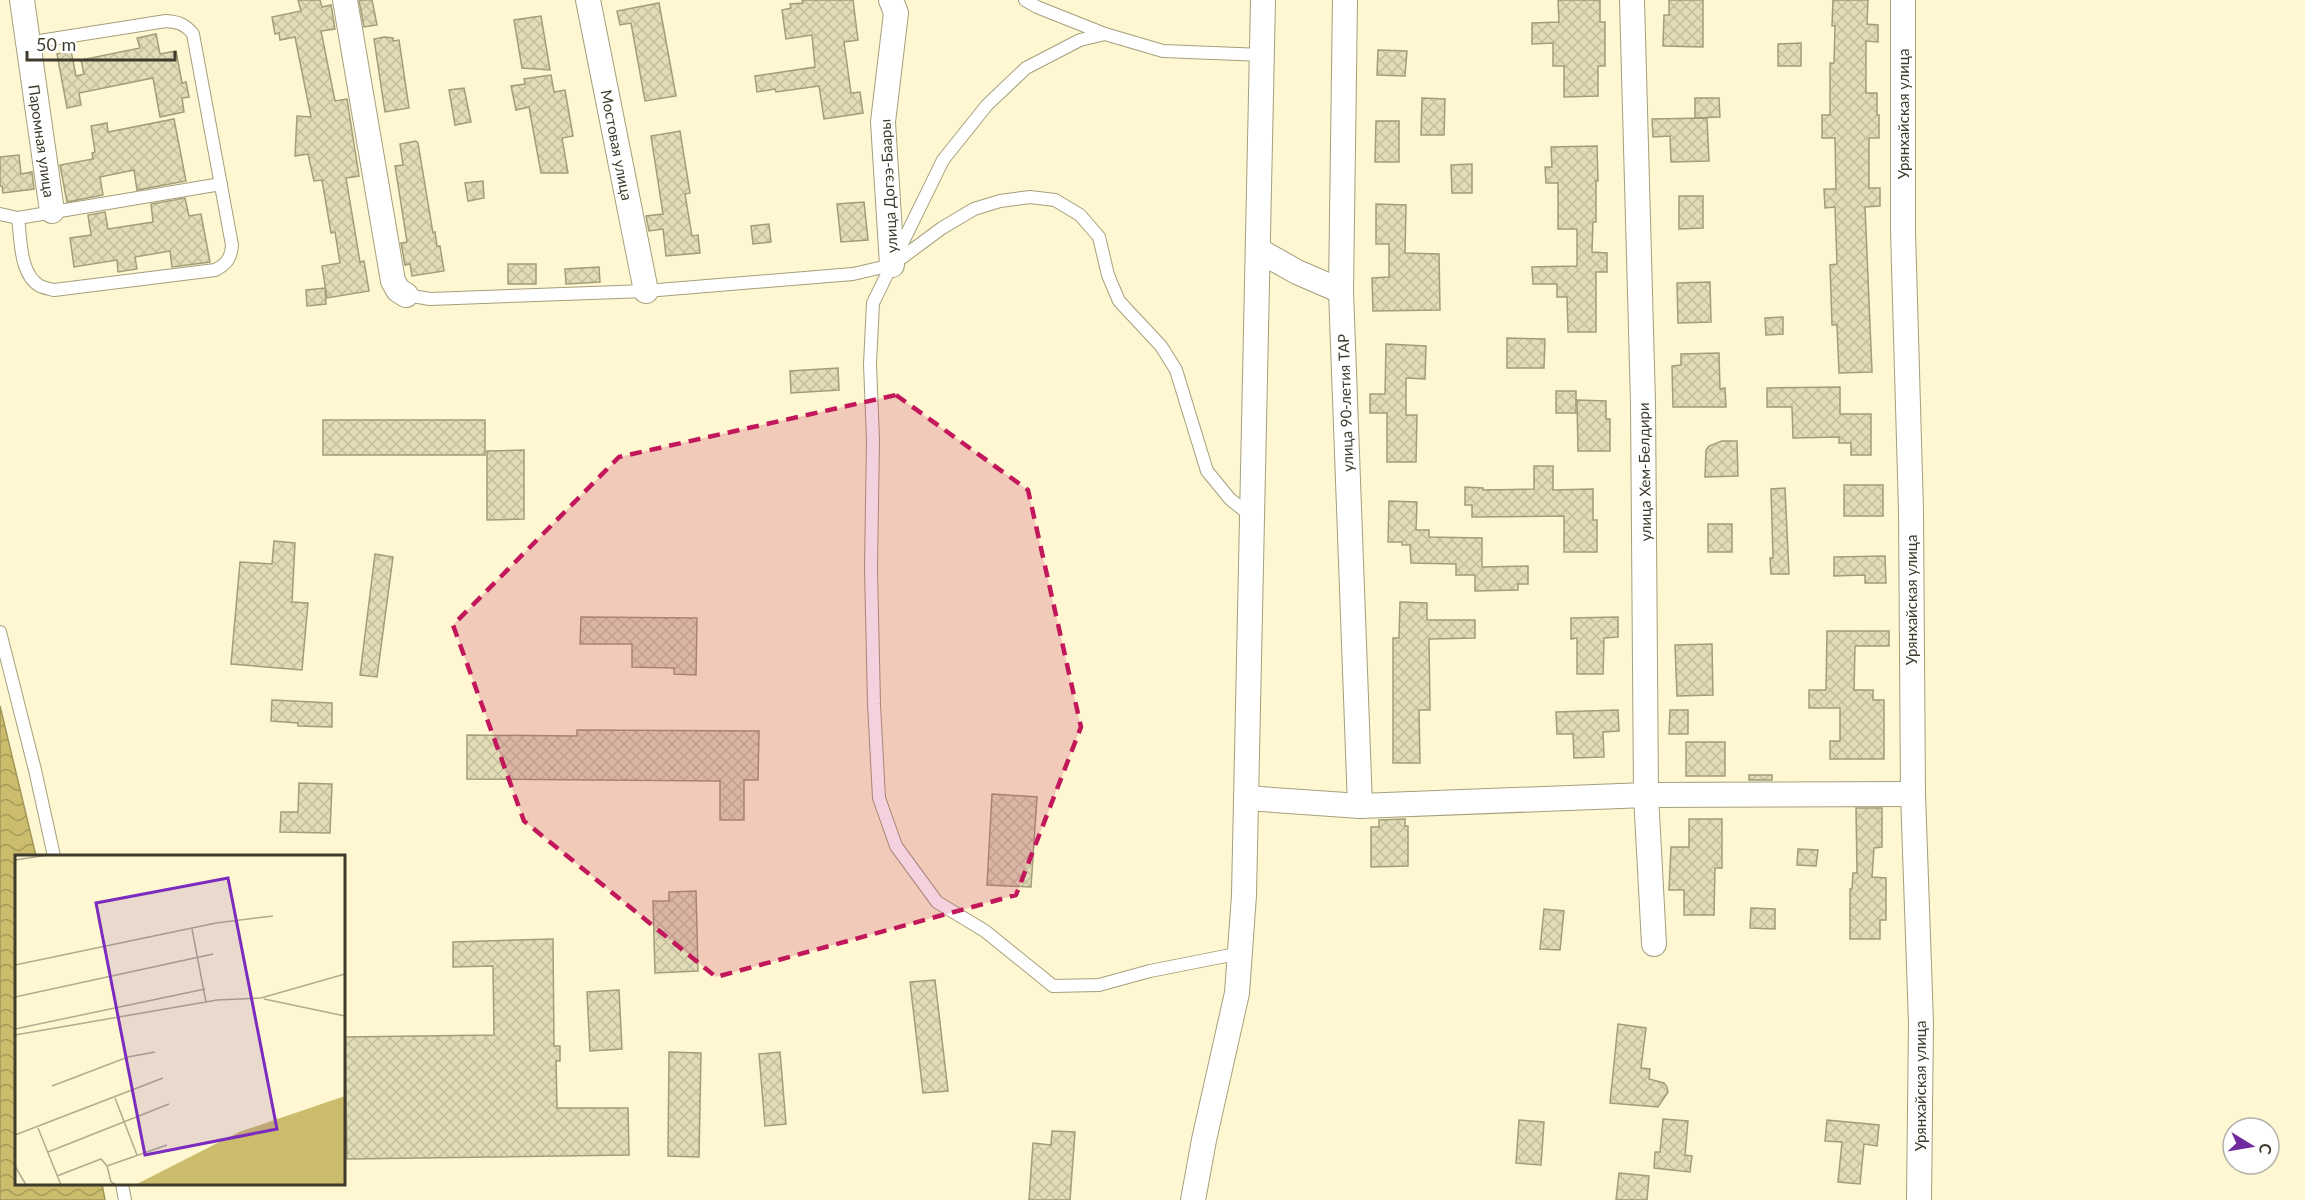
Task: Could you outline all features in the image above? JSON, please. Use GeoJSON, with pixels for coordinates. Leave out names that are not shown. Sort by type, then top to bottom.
{"type":"FeatureCollection","features":[{"type":"Feature","properties":{"kind":"street","name":"Паромная улица"},"geometry":{"type":"LineString","coordinates":[[22,0],[52,210]]}},
{"type":"Feature","properties":{"kind":"street"},"geometry":{"type":"LineString","coordinates":[[345,0],[393,280],[398,290],[406,295]]}},
{"type":"Feature","properties":{"kind":"street","name":"Мостовая улица"},"geometry":{"type":"LineString","coordinates":[[588,0],[646,291]]}},
{"type":"Feature","properties":{"kind":"street","name":"улица Догээ-Баары"},"geometry":{"type":"LineString","coordinates":[[891,0],[896,13],[883,122],[892,265]]}},
{"type":"Feature","properties":{"kind":"street"},"geometry":{"type":"LineString","coordinates":[[1193,1200],[1237,993],[1241,954],[1263,0]]}},
{"type":"Feature","properties":{"kind":"street","name":"улица 90-летия ТАР"},"geometry":{"type":"LineString","coordinates":[[1345,0],[1341,291],[1360,806]]}},
{"type":"Feature","properties":{"kind":"street","name":"улица Хем-Белдири"},"geometry":{"type":"LineString","coordinates":[[1632,0],[1643,403],[1646,795],[1654,944]]}},
{"type":"Feature","properties":{"kind":"street","name":"Урянхайская улица"},"geometry":{"type":"LineString","coordinates":[[1903,0],[1903,231],[1911,511],[1913,794],[1921,1023],[1919,1200]]}},
{"type":"Feature","properties":{"kind":"street"},"geometry":{"type":"LineString","coordinates":[[1258,250],[1297,272],[1341,291]]}},
{"type":"Feature","properties":{"kind":"street"},"geometry":{"type":"LineString","coordinates":[[1246,798],[1360,806],[1646,795],[1913,794]]}},
{"type":"Feature","properties":{"kind":"lane"},"geometry":{"type":"LineString","coordinates":[[1026,0],[1036,7],[1106,34],[1163,51],[1263,55]]}},
{"type":"Feature","properties":{"kind":"lane"},"geometry":{"type":"LineString","coordinates":[[18,218],[29,276],[40,286],[54,290],[215,270],[225,265],[231,255],[232,244],[193,34],[186,26],[177,21],[166,21],[27,43]]}},
{"type":"Feature","properties":{"kind":"lane"},"geometry":{"type":"LineString","coordinates":[[1106,34],[1080,40],[1026,68],[987,105],[943,160],[873,303],[870,364],[873,440],[871,568],[873,704],[879,798],[896,846],[937,902],[985,931],[1053,986],[1099,985],[1150,971],[1241,954]]}},
{"type":"Feature","properties":{"kind":"lane"},"geometry":{"type":"LineString","coordinates":[[0,214],[18,218],[52,210],[221,184]]}},
{"type":"Feature","properties":{"kind":"lane"},"geometry":{"type":"LineString","coordinates":[[406,295],[430,299],[646,291],[853,274],[892,265],[942,228],[974,209],[1000,201],[1030,197],[1055,200],[1080,215],[1099,237],[1108,275],[1119,301],[1161,346],[1176,370],[1207,471],[1230,499],[1252,517]]}},
{"type":"Feature","properties":{"kind":"lane"},"geometry":{"type":"LineString","coordinates":[[0,632],[54,855]]}},
{"type":"Feature","properties":{"kind":"lane"},"geometry":{"type":"LineString","coordinates":[[122,1185],[125,1200]]}},
{"type":"Feature","properties":{"kind":"highlighted area"},"geometry":{"type":"Polygon","coordinates":[[[896,395],[1028,490],[1081,727],[1016,895],[716,977],[524,821],[453,625],[619,457],[896,395]]]}},
{"type":"Feature","properties":{"kind":"water"},"geometry":{"type":"Polygon","coordinates":[[[0,706],[36,855],[15,855],[15,1185],[102,1185],[105,1200],[0,1200],[0,706]]]}},
{"type":"Feature","properties":{"kind":"building"},"geometry":{"type":"Polygon","coordinates":[[[298,0],[320,0],[322,7],[331,5],[335,29],[321,31],[335,101],[347,99],[359,176],[346,178],[360,262],[364,261],[369,291],[327,298],[322,266],[340,263],[335,232],[331,233],[322,180],[314,181],[308,154],[295,156],[297,116],[311,117],[295,37],[280,40],[279,33],[275,34],[272,17],[301,11],[298,0]]]}},
{"type":"Feature","properties":{"kind":"building"},"geometry":{"type":"Polygon","coordinates":[[[359,0],[372,0],[377,25],[364,27],[359,0]]]}},
{"type":"Feature","properties":{"kind":"building"},"geometry":{"type":"Polygon","coordinates":[[[802,0],[853,0],[858,40],[844,42],[851,93],[860,92],[863,113],[824,119],[819,86],[776,92],[775,89],[757,92],[755,76],[815,67],[812,35],[786,39],[782,10],[791,8],[790,4],[803,3],[802,0]]]}},
{"type":"Feature","properties":{"kind":"building"},"geometry":{"type":"Polygon","coordinates":[[[1558,0],[1600,0],[1600,22],[1605,22],[1605,66],[1598,66],[1598,96],[1564,97],[1564,66],[1553,66],[1553,43],[1532,44],[1532,23],[1559,22],[1558,0]]]}},
{"type":"Feature","properties":{"kind":"building"},"geometry":{"type":"Polygon","coordinates":[[[1669,0],[1703,0],[1703,47],[1663,46],[1664,15],[1669,15],[1669,0]]]}},
{"type":"Feature","properties":{"kind":"building"},"geometry":{"type":"Polygon","coordinates":[[[1833,0],[1868,0],[1867,24],[1878,25],[1878,42],[1866,41],[1866,93],[1877,93],[1877,115],[1879,115],[1879,138],[1869,138],[1869,188],[1880,188],[1880,206],[1865,207],[1872,372],[1839,373],[1837,325],[1832,325],[1830,265],[1837,264],[1835,207],[1825,208],[1824,189],[1836,189],[1835,138],[1822,138],[1822,115],[1830,115],[1830,63],[1834,63],[1835,26],[1832,26],[1833,0]]]}},
{"type":"Feature","properties":{"kind":"building"},"geometry":{"type":"Polygon","coordinates":[[[659,3],[676,96],[645,101],[631,23],[620,25],[617,11],[659,3]]]}},
{"type":"Feature","properties":{"kind":"building"},"geometry":{"type":"Polygon","coordinates":[[[541,16],[550,70],[522,68],[514,20],[541,16]]]}},
{"type":"Feature","properties":{"kind":"building"},"geometry":{"type":"Polygon","coordinates":[[[156,34],[160,54],[176,51],[182,83],[186,82],[189,97],[182,98],[184,112],[160,117],[153,78],[79,93],[81,105],[67,108],[57,54],[71,51],[76,76],[84,74],[81,60],[140,48],[137,38],[156,34]]]}},
{"type":"Feature","properties":{"kind":"building"},"geometry":{"type":"Polygon","coordinates":[[[393,38],[393,41],[399,40],[409,108],[385,112],[374,39],[393,38]]]}},
{"type":"Feature","properties":{"kind":"building"},"geometry":{"type":"Polygon","coordinates":[[[1801,43],[1801,66],[1778,66],[1778,44],[1801,43]]]}},
{"type":"Feature","properties":{"kind":"building"},"geometry":{"type":"Polygon","coordinates":[[[1378,50],[1407,51],[1405,76],[1377,75],[1378,50]]]}},
{"type":"Feature","properties":{"kind":"building"},"geometry":{"type":"Polygon","coordinates":[[[551,75],[554,92],[565,90],[573,136],[562,138],[568,173],[541,173],[529,107],[516,110],[511,86],[525,84],[524,79],[551,75]]]}},
{"type":"Feature","properties":{"kind":"building"},"geometry":{"type":"Polygon","coordinates":[[[464,88],[471,122],[455,125],[449,90],[464,88]]]}},
{"type":"Feature","properties":{"kind":"building"},"geometry":{"type":"Polygon","coordinates":[[[1422,98],[1445,99],[1444,135],[1421,135],[1422,98]]]}},
{"type":"Feature","properties":{"kind":"building"},"geometry":{"type":"Polygon","coordinates":[[[1695,98],[1719,98],[1720,117],[1695,118],[1695,98]]]}},
{"type":"Feature","properties":{"kind":"building"},"geometry":{"type":"Polygon","coordinates":[[[1707,118],[1709,161],[1671,162],[1670,136],[1653,137],[1652,119],[1707,118]]]}},
{"type":"Feature","properties":{"kind":"building"},"geometry":{"type":"Polygon","coordinates":[[[174,119],[186,181],[137,190],[134,170],[100,177],[103,195],[67,202],[60,165],[93,159],[92,153],[95,152],[91,126],[107,123],[108,132],[174,119]]]}},
{"type":"Feature","properties":{"kind":"building"},"geometry":{"type":"Polygon","coordinates":[[[1376,121],[1399,121],[1399,162],[1375,162],[1376,121]]]}},
{"type":"Feature","properties":{"kind":"building"},"geometry":{"type":"Polygon","coordinates":[[[680,131],[690,193],[685,194],[692,236],[698,235],[700,253],[666,256],[663,229],[649,231],[646,216],[663,214],[651,136],[680,131]]]}},
{"type":"Feature","properties":{"kind":"building"},"geometry":{"type":"Polygon","coordinates":[[[416,141],[433,233],[435,232],[437,246],[440,246],[444,271],[412,276],[410,264],[405,265],[401,243],[407,242],[395,166],[403,165],[400,144],[416,141]]]}},
{"type":"Feature","properties":{"kind":"building"},"geometry":{"type":"Polygon","coordinates":[[[1597,146],[1598,181],[1596,181],[1596,222],[1593,222],[1592,252],[1607,253],[1607,272],[1596,272],[1596,332],[1568,332],[1567,297],[1557,297],[1557,284],[1533,284],[1532,267],[1577,266],[1577,229],[1558,229],[1558,183],[1546,183],[1545,167],[1552,167],[1551,147],[1597,146]]]}},
{"type":"Feature","properties":{"kind":"building"},"geometry":{"type":"Polygon","coordinates":[[[19,155],[21,174],[32,172],[34,189],[3,193],[2,186],[0,186],[0,157],[19,155]]]}},
{"type":"Feature","properties":{"kind":"building"},"geometry":{"type":"Polygon","coordinates":[[[1472,164],[1472,193],[1452,193],[1451,165],[1472,164]]]}},
{"type":"Feature","properties":{"kind":"building"},"geometry":{"type":"Polygon","coordinates":[[[483,181],[484,198],[468,201],[465,183],[483,181]]]}},
{"type":"Feature","properties":{"kind":"building"},"geometry":{"type":"Polygon","coordinates":[[[1679,196],[1703,196],[1703,228],[1679,229],[1679,196]]]}},
{"type":"Feature","properties":{"kind":"building"},"geometry":{"type":"Polygon","coordinates":[[[185,198],[189,216],[201,214],[210,262],[172,267],[170,251],[135,257],[137,269],[118,272],[117,260],[74,267],[70,238],[91,235],[88,215],[105,212],[108,229],[153,222],[151,204],[185,198]]]}},
{"type":"Feature","properties":{"kind":"building"},"geometry":{"type":"Polygon","coordinates":[[[864,202],[868,240],[841,242],[837,204],[864,202]]]}},
{"type":"Feature","properties":{"kind":"building"},"geometry":{"type":"Polygon","coordinates":[[[1376,204],[1406,205],[1405,253],[1439,254],[1440,310],[1373,311],[1372,278],[1389,277],[1389,244],[1376,244],[1376,204]]]}},
{"type":"Feature","properties":{"kind":"building"},"geometry":{"type":"Polygon","coordinates":[[[769,224],[771,242],[753,244],[751,226],[769,224]]]}},
{"type":"Feature","properties":{"kind":"building"},"geometry":{"type":"Polygon","coordinates":[[[508,264],[536,264],[536,284],[508,284],[508,264]]]}},
{"type":"Feature","properties":{"kind":"building"},"geometry":{"type":"Polygon","coordinates":[[[599,267],[600,282],[566,284],[565,269],[599,267]]]}},
{"type":"Feature","properties":{"kind":"building"},"geometry":{"type":"Polygon","coordinates":[[[1710,282],[1711,322],[1678,323],[1677,283],[1710,282]]]}},
{"type":"Feature","properties":{"kind":"building"},"geometry":{"type":"Polygon","coordinates":[[[325,288],[326,304],[307,306],[306,290],[325,288]]]}},
{"type":"Feature","properties":{"kind":"building"},"geometry":{"type":"Polygon","coordinates":[[[1783,317],[1783,334],[1766,335],[1765,318],[1783,317]]]}},
{"type":"Feature","properties":{"kind":"building"},"geometry":{"type":"Polygon","coordinates":[[[1507,338],[1545,339],[1544,368],[1507,368],[1507,338]]]}},
{"type":"Feature","properties":{"kind":"building"},"geometry":{"type":"Polygon","coordinates":[[[1386,344],[1426,346],[1425,379],[1406,378],[1406,415],[1417,415],[1416,462],[1387,462],[1387,413],[1370,413],[1370,394],[1385,394],[1386,344]]]}},
{"type":"Feature","properties":{"kind":"building"},"geometry":{"type":"Polygon","coordinates":[[[1719,353],[1720,389],[1725,388],[1726,407],[1673,407],[1672,366],[1681,365],[1681,354],[1719,353]]]}},
{"type":"Feature","properties":{"kind":"building"},"geometry":{"type":"Polygon","coordinates":[[[838,368],[839,390],[791,393],[790,371],[838,368]]]}},
{"type":"Feature","properties":{"kind":"building"},"geometry":{"type":"Polygon","coordinates":[[[1840,387],[1840,414],[1871,414],[1871,455],[1851,455],[1851,443],[1839,443],[1839,437],[1793,438],[1792,407],[1767,407],[1767,388],[1840,387]]]}},
{"type":"Feature","properties":{"kind":"building"},"geometry":{"type":"Polygon","coordinates":[[[1556,391],[1576,391],[1576,413],[1556,413],[1556,391]]]}},
{"type":"Feature","properties":{"kind":"building"},"geometry":{"type":"Polygon","coordinates":[[[1577,400],[1606,401],[1606,419],[1610,419],[1610,451],[1578,451],[1577,400]]]}},
{"type":"Feature","properties":{"kind":"building"},"geometry":{"type":"Polygon","coordinates":[[[323,420],[485,420],[485,455],[323,455],[323,420]]]}},
{"type":"Feature","properties":{"kind":"building"},"geometry":{"type":"Polygon","coordinates":[[[1722,441],[1737,441],[1738,476],[1705,477],[1706,450],[1709,446],[1722,441]]]}},
{"type":"Feature","properties":{"kind":"building"},"geometry":{"type":"Polygon","coordinates":[[[524,450],[524,519],[487,520],[487,451],[524,450]]]}},
{"type":"Feature","properties":{"kind":"building"},"geometry":{"type":"Polygon","coordinates":[[[1534,466],[1553,466],[1553,490],[1593,489],[1593,520],[1597,520],[1597,552],[1564,552],[1564,516],[1472,517],[1472,505],[1465,505],[1465,487],[1483,488],[1483,490],[1534,489],[1534,466]]]}},
{"type":"Feature","properties":{"kind":"building"},"geometry":{"type":"Polygon","coordinates":[[[1844,485],[1883,485],[1883,516],[1844,516],[1844,485]]]}},
{"type":"Feature","properties":{"kind":"building"},"geometry":{"type":"Polygon","coordinates":[[[1785,488],[1789,574],[1771,574],[1770,558],[1773,558],[1771,489],[1785,488]]]}},
{"type":"Feature","properties":{"kind":"building"},"geometry":{"type":"Polygon","coordinates":[[[1389,501],[1417,502],[1416,530],[1429,530],[1429,537],[1482,538],[1482,567],[1528,566],[1528,584],[1518,584],[1518,590],[1475,591],[1475,575],[1456,575],[1456,564],[1411,563],[1410,545],[1402,545],[1402,542],[1388,542],[1389,501]]]}},
{"type":"Feature","properties":{"kind":"building"},"geometry":{"type":"Polygon","coordinates":[[[1708,524],[1732,524],[1732,552],[1708,552],[1708,524]]]}},
{"type":"Feature","properties":{"kind":"building"},"geometry":{"type":"Polygon","coordinates":[[[274,541],[295,543],[292,602],[308,603],[302,670],[231,664],[240,562],[272,564],[274,541]]]}},
{"type":"Feature","properties":{"kind":"building"},"geometry":{"type":"Polygon","coordinates":[[[375,554],[393,557],[377,677],[360,675],[375,554]]]}},
{"type":"Feature","properties":{"kind":"building"},"geometry":{"type":"Polygon","coordinates":[[[1885,556],[1886,583],[1865,583],[1865,575],[1834,576],[1834,557],[1885,556]]]}},
{"type":"Feature","properties":{"kind":"building"},"geometry":{"type":"Polygon","coordinates":[[[1400,602],[1427,603],[1427,620],[1475,620],[1475,638],[1429,639],[1430,710],[1419,710],[1420,763],[1393,763],[1393,638],[1399,638],[1400,602]]]}},
{"type":"Feature","properties":{"kind":"building"},"geometry":{"type":"Polygon","coordinates":[[[581,617],[697,618],[696,675],[674,674],[674,668],[632,667],[632,644],[580,644],[581,617]]]}},
{"type":"Feature","properties":{"kind":"building"},"geometry":{"type":"Polygon","coordinates":[[[1618,617],[1618,637],[1604,638],[1603,674],[1577,674],[1577,638],[1571,639],[1571,618],[1618,617]]]}},
{"type":"Feature","properties":{"kind":"building"},"geometry":{"type":"Polygon","coordinates":[[[1827,631],[1889,631],[1889,646],[1855,646],[1854,690],[1873,690],[1873,700],[1884,700],[1884,759],[1830,759],[1830,741],[1840,741],[1840,708],[1809,708],[1809,690],[1826,690],[1827,631]]]}},
{"type":"Feature","properties":{"kind":"building"},"geometry":{"type":"Polygon","coordinates":[[[1712,644],[1713,695],[1677,696],[1675,645],[1712,644]]]}},
{"type":"Feature","properties":{"kind":"building"},"geometry":{"type":"Polygon","coordinates":[[[272,700],[332,703],[332,727],[298,726],[298,723],[271,721],[272,700]]]}},
{"type":"Feature","properties":{"kind":"building"},"geometry":{"type":"Polygon","coordinates":[[[1618,710],[1619,731],[1603,732],[1604,757],[1574,758],[1573,734],[1557,734],[1556,712],[1618,710]]]}},
{"type":"Feature","properties":{"kind":"building"},"geometry":{"type":"Polygon","coordinates":[[[1670,710],[1688,710],[1688,734],[1669,734],[1670,710]]]}},
{"type":"Feature","properties":{"kind":"building"},"geometry":{"type":"Polygon","coordinates":[[[577,730],[759,731],[758,780],[744,780],[744,820],[720,820],[720,781],[467,779],[467,735],[577,736],[577,730]]]}},
{"type":"Feature","properties":{"kind":"building"},"geometry":{"type":"Polygon","coordinates":[[[1686,742],[1725,742],[1725,776],[1686,776],[1686,742]]]}},
{"type":"Feature","properties":{"kind":"building"},"geometry":{"type":"Polygon","coordinates":[[[1749,775],[1772,775],[1772,780],[1749,780],[1749,775]]]}},
{"type":"Feature","properties":{"kind":"building"},"geometry":{"type":"Polygon","coordinates":[[[299,783],[332,784],[330,833],[280,832],[281,812],[298,812],[299,783]]]}},
{"type":"Feature","properties":{"kind":"building"},"geometry":{"type":"Polygon","coordinates":[[[992,794],[1037,797],[1031,887],[987,885],[992,794]]]}},
{"type":"Feature","properties":{"kind":"building"},"geometry":{"type":"Polygon","coordinates":[[[1856,808],[1882,808],[1882,847],[1874,848],[1872,877],[1886,878],[1886,920],[1880,920],[1880,939],[1850,939],[1850,889],[1852,889],[1853,873],[1857,873],[1856,808]]]}},
{"type":"Feature","properties":{"kind":"building"},"geometry":{"type":"Polygon","coordinates":[[[1405,819],[1405,826],[1408,826],[1408,866],[1371,867],[1371,827],[1379,827],[1379,820],[1405,819]]]}},
{"type":"Feature","properties":{"kind":"building"},"geometry":{"type":"Polygon","coordinates":[[[1689,819],[1722,819],[1722,868],[1715,868],[1714,915],[1684,915],[1684,890],[1669,890],[1671,847],[1689,847],[1689,819]]]}},
{"type":"Feature","properties":{"kind":"building"},"geometry":{"type":"Polygon","coordinates":[[[1798,849],[1818,850],[1816,866],[1797,865],[1798,849]]]}},
{"type":"Feature","properties":{"kind":"building"},"geometry":{"type":"Polygon","coordinates":[[[696,891],[698,971],[655,973],[653,901],[669,901],[669,892],[696,891]]]}},
{"type":"Feature","properties":{"kind":"building"},"geometry":{"type":"Polygon","coordinates":[[[1751,908],[1775,909],[1775,929],[1750,928],[1751,908]]]}},
{"type":"Feature","properties":{"kind":"building"},"geometry":{"type":"Polygon","coordinates":[[[1544,909],[1564,911],[1560,950],[1540,949],[1544,909]]]}},
{"type":"Feature","properties":{"kind":"building"},"geometry":{"type":"Polygon","coordinates":[[[553,939],[554,1046],[560,1046],[560,1061],[556,1061],[557,1108],[628,1108],[629,1155],[347,1159],[345,1037],[494,1035],[493,966],[453,967],[453,942],[553,939]]]}},
{"type":"Feature","properties":{"kind":"building"},"geometry":{"type":"Polygon","coordinates":[[[935,980],[948,1091],[923,1093],[910,982],[935,980]]]}},
{"type":"Feature","properties":{"kind":"building"},"geometry":{"type":"Polygon","coordinates":[[[619,990],[622,1049],[590,1051],[587,992],[619,990]]]}},
{"type":"Feature","properties":{"kind":"building"},"geometry":{"type":"Polygon","coordinates":[[[1618,1024],[1646,1028],[1641,1068],[1650,1069],[1649,1079],[1664,1083],[1668,1092],[1658,1107],[1610,1103],[1618,1024]]]}},
{"type":"Feature","properties":{"kind":"building"},"geometry":{"type":"Polygon","coordinates":[[[669,1052],[701,1053],[699,1157],[668,1156],[669,1052]]]}},
{"type":"Feature","properties":{"kind":"building"},"geometry":{"type":"Polygon","coordinates":[[[780,1052],[786,1124],[765,1126],[759,1054],[780,1052]]]}},
{"type":"Feature","properties":{"kind":"building"},"geometry":{"type":"Polygon","coordinates":[[[1663,1119],[1688,1121],[1685,1155],[1692,1156],[1690,1172],[1654,1168],[1655,1152],[1660,1152],[1663,1119]]]}},
{"type":"Feature","properties":{"kind":"building"},"geometry":{"type":"Polygon","coordinates":[[[1519,1120],[1544,1122],[1541,1165],[1516,1163],[1519,1120]]]}},
{"type":"Feature","properties":{"kind":"building"},"geometry":{"type":"Polygon","coordinates":[[[1827,1120],[1879,1125],[1877,1146],[1864,1144],[1860,1184],[1838,1182],[1842,1142],[1825,1141],[1827,1120]]]}},
{"type":"Feature","properties":{"kind":"building"},"geometry":{"type":"Polygon","coordinates":[[[1052,1131],[1075,1132],[1070,1200],[1029,1200],[1033,1143],[1051,1145],[1052,1131]]]}},
{"type":"Feature","properties":{"kind":"building"},"geometry":{"type":"Polygon","coordinates":[[[1619,1173],[1649,1176],[1647,1200],[1616,1200],[1619,1173]]]}}]}
